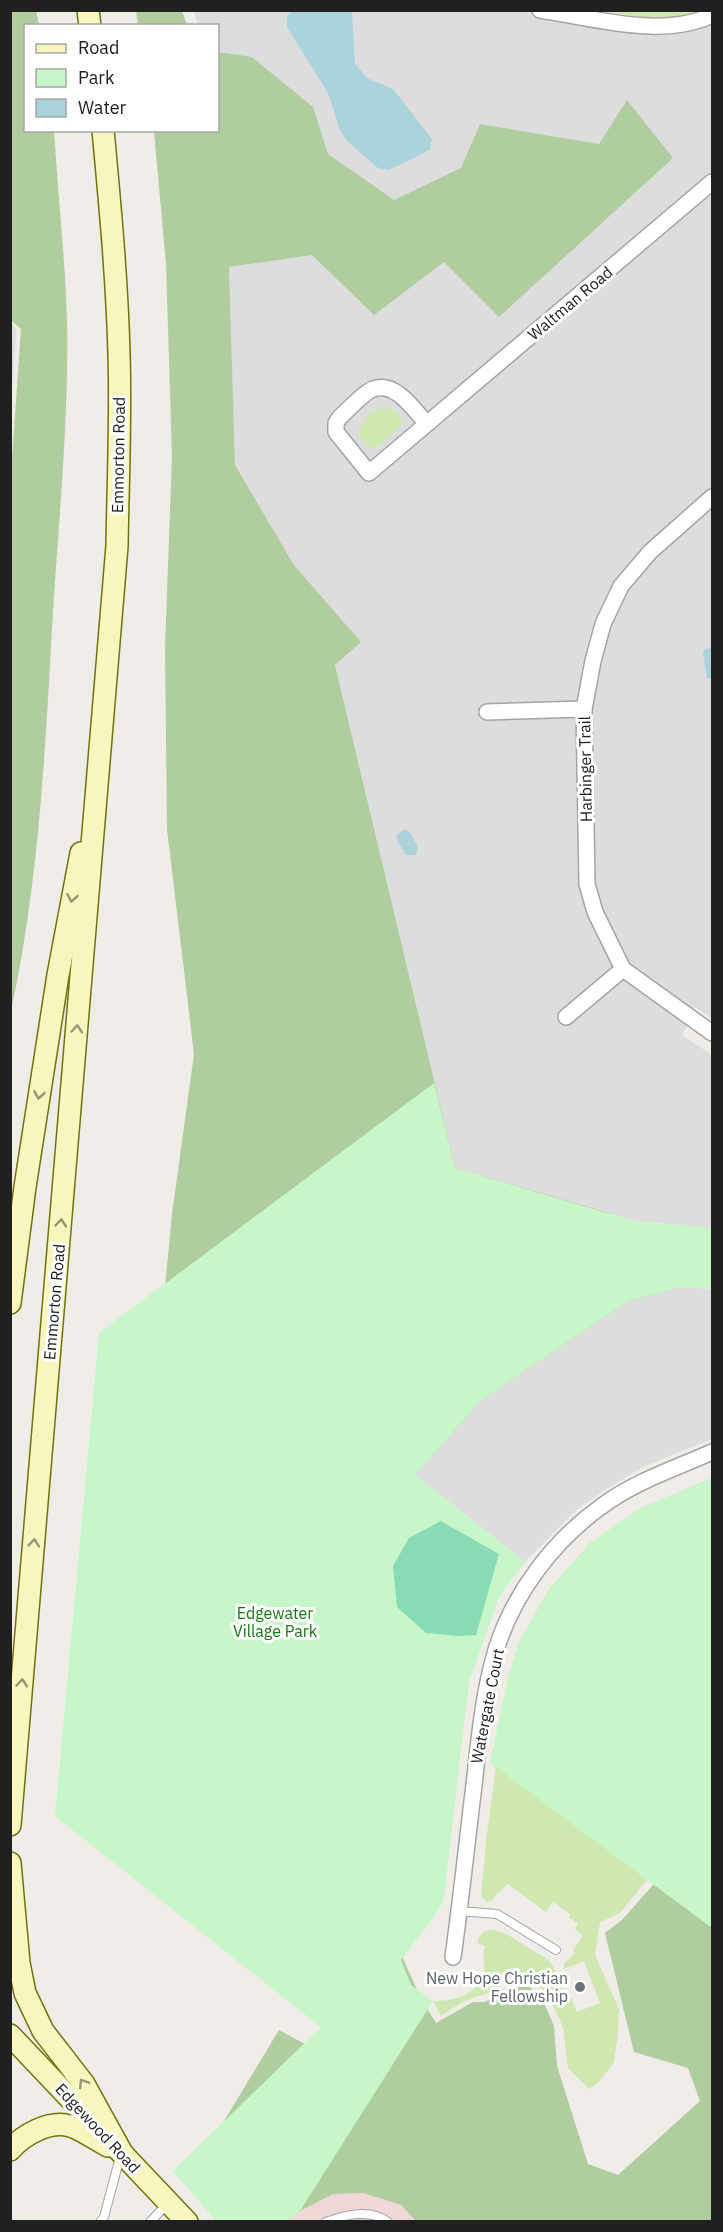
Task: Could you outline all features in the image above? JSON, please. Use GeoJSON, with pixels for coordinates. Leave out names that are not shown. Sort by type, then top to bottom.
{"type":"FeatureCollection","features":[{"type":"Feature","properties":{"kind":"main road","name":"Emmorton Road"},"geometry":{"type":"LineString","coordinates":[[10,1825],[117,546],[119,353],[112,227],[103,132]]}},
{"type":"Feature","properties":{"kind":"main road","name":"Emmorton Road"},"geometry":{"type":"LineString","coordinates":[[10,1303],[25,1187],[58,975],[78,864],[98,779]]}},
{"type":"Feature","properties":{"kind":"main road"},"geometry":{"type":"LineString","coordinates":[[10,1863],[19,1963],[25,1993],[43,2031],[84,2084],[122,2153]]}},
{"type":"Feature","properties":{"kind":"main road","name":"Edgewood Road"},"geometry":{"type":"LineString","coordinates":[[10,2035],[187,2222]]}},
{"type":"Feature","properties":{"kind":"main road"},"geometry":{"type":"LineString","coordinates":[[10,2150],[25,2136],[56,2125],[70,2126],[122,2153]]}},
{"type":"Feature","properties":{"kind":"street"},"geometry":{"type":"LineString","coordinates":[[540,10],[650,27],[682,25],[712,15]]}},
{"type":"Feature","properties":{"kind":"street","name":"Waltman Road"},"geometry":{"type":"LineString","coordinates":[[427,424],[397,392],[384,387],[372,389],[340,417],[336,423],[336,432],[369,473],[427,424],[712,182]]}},
{"type":"Feature","properties":{"kind":"street","name":"Harbinger Trail"},"geometry":{"type":"LineString","coordinates":[[712,497],[650,552],[621,586],[603,624],[592,661],[584,709],[587,884],[595,912],[623,969],[712,1033]]}},
{"type":"Feature","properties":{"kind":"street"},"geometry":{"type":"LineString","coordinates":[[487,712],[584,709]]}},
{"type":"Feature","properties":{"kind":"street"},"geometry":{"type":"LineString","coordinates":[[566,1017],[623,969]]}},
{"type":"Feature","properties":{"kind":"street","name":"Watergate Court"},"geometry":{"type":"LineString","coordinates":[[453,1957],[478,1745],[488,1685],[496,1649],[514,1608],[540,1566],[568,1535],[602,1505],[646,1481],[712,1452]]}},
{"type":"Feature","properties":{"kind":"lane"},"geometry":{"type":"LineString","coordinates":[[459,1911],[497,1914],[556,1950]]}},
{"type":"Feature","properties":{"kind":"lane"},"geometry":{"type":"LineString","coordinates":[[100,2222],[104,2217],[122,2153]]}},
{"type":"Feature","properties":{"kind":"lane"},"geometry":{"type":"LineString","coordinates":[[150,2222],[168,2202]]}},
{"type":"Feature","properties":{"kind":"lane"},"geometry":{"type":"LineString","coordinates":[[326,2222],[352,2213],[382,2217],[388,2222]]}},
{"type":"Feature","properties":{"kind":"shaded area"},"geometry":{"type":"Polygon","coordinates":[[[194,11],[712,11],[712,1019],[695,1007],[682,1035],[712,1055],[712,1228],[634,1221],[455,1168],[335,665],[360,642],[294,565],[235,465],[228,267],[312,255],[374,314],[599,144],[480,124],[461,175],[394,203],[326,156],[248,60],[219,51],[219,24],[198,24],[194,11]]]}},
{"type":"Feature","properties":{"kind":"shaded area"},"geometry":{"type":"Polygon","coordinates":[[[11,324],[16,329],[11,407],[11,324]]]}},
{"type":"Feature","properties":{"kind":"shaded area"},"geometry":{"type":"Polygon","coordinates":[[[679,1287],[712,1289],[712,1439],[645,1466],[603,1491],[575,1511],[525,1562],[415,1475],[480,1401],[628,1301],[679,1287]]]}},
{"type":"Feature","properties":{"kind":"shaded area"},"geometry":{"type":"Polygon","coordinates":[[[363,2193],[401,2205],[416,2221],[287,2222],[300,2211],[333,2194],[363,2193]]]}},
{"type":"Feature","properties":{"kind":"green space"},"geometry":{"type":"Polygon","coordinates":[[[36,10],[39,24],[24,24],[24,132],[54,132],[67,321],[62,475],[39,821],[28,917],[11,1011],[10,487],[21,329],[10,319],[10,11],[36,10]]]}},
{"type":"Feature","properties":{"kind":"green space"},"geometry":{"type":"Polygon","coordinates":[[[136,11],[182,11],[187,24],[138,24],[136,11]]]}},
{"type":"Feature","properties":{"kind":"green space"},"geometry":{"type":"Polygon","coordinates":[[[610,11],[701,11],[679,17],[655,19],[610,11]]]}},
{"type":"Feature","properties":{"kind":"green space"},"geometry":{"type":"Polygon","coordinates":[[[219,52],[252,57],[313,107],[328,154],[394,200],[461,168],[480,124],[599,144],[627,100],[673,158],[499,317],[444,262],[374,315],[312,255],[229,267],[235,465],[294,565],[361,642],[335,665],[455,1168],[609,1213],[679,1287],[628,1301],[480,1401],[415,1475],[397,1945],[421,1999],[436,2023],[473,2002],[485,2002],[505,1991],[511,1977],[530,1987],[544,2003],[554,2026],[557,2066],[588,2164],[618,2175],[700,2101],[688,2068],[634,2052],[605,1933],[622,1920],[660,1877],[712,1759],[712,2221],[416,2221],[401,2205],[363,2193],[333,2194],[300,2211],[287,2221],[194,2171],[279,2030],[312,2048],[328,2020],[152,1422],[172,1214],[194,1054],[167,829],[165,648],[172,456],[166,264],[154,132],[219,132],[219,52]]]}},
{"type":"Feature","properties":{"kind":"green space"},"geometry":{"type":"Polygon","coordinates":[[[381,408],[395,411],[400,415],[401,426],[379,445],[371,448],[361,438],[361,426],[369,415],[381,408]]]}},
{"type":"Feature","properties":{"kind":"green space","name":"Edgewater Village Park"},"geometry":{"type":"Polygon","coordinates":[[[434,1083],[455,1168],[634,1221],[712,1228],[712,1289],[679,1287],[628,1301],[480,1401],[415,1475],[525,1562],[500,1595],[469,1682],[444,1897],[440,1908],[401,1960],[411,1985],[433,2001],[300,2211],[287,2221],[216,2221],[173,2171],[321,2027],[55,1816],[99,1333],[434,1083]]]}},
{"type":"Feature","properties":{"kind":"green space"},"geometry":{"type":"Polygon","coordinates":[[[712,1478],[650,1876],[620,1913],[600,1922],[595,1955],[619,2009],[618,2034],[614,2062],[599,2082],[589,2089],[568,2068],[563,2027],[542,1988],[511,1969],[502,1974],[500,1990],[470,1999],[441,2016],[433,2001],[458,1998],[478,1985],[484,1969],[485,1946],[477,1943],[481,1935],[493,1930],[509,1936],[549,1961],[557,1974],[565,2000],[571,1998],[577,2012],[600,2003],[584,1961],[564,1969],[564,1964],[575,1953],[573,1950],[583,1936],[575,1929],[578,1924],[569,1917],[570,1914],[553,1902],[546,1912],[508,1884],[491,1902],[481,1896],[508,1678],[519,1642],[549,1590],[589,1544],[641,1508],[712,1478]]]}},
{"type":"Feature","properties":{"kind":"green space"},"geometry":{"type":"Polygon","coordinates":[[[712,1478],[712,1928],[490,1763],[508,1678],[519,1642],[550,1590],[589,1544],[641,1508],[712,1478]]]}},
{"type":"Feature","properties":{"kind":"green space"},"geometry":{"type":"Polygon","coordinates":[[[441,1521],[499,1554],[476,1635],[426,1633],[397,1607],[393,1566],[409,1538],[441,1521]]]}},
{"type":"Feature","properties":{"kind":"water"},"geometry":{"type":"Polygon","coordinates":[[[291,11],[352,11],[355,64],[367,78],[393,89],[432,139],[430,150],[389,170],[378,168],[347,141],[340,130],[328,93],[287,27],[287,17],[291,11]]]}},
{"type":"Feature","properties":{"kind":"water"},"geometry":{"type":"Polygon","coordinates":[[[712,648],[712,676],[709,679],[703,653],[705,649],[712,648]]]}},
{"type":"Feature","properties":{"kind":"water"},"geometry":{"type":"Polygon","coordinates":[[[403,830],[409,831],[418,847],[416,855],[406,855],[397,840],[397,835],[403,830]]]}},
{"type":"Feature","properties":{"kind":"place","name":"New Hope Christian Fellowship"},"geometry":{"type":"Point","coordinates":[580,1987]}}]}
